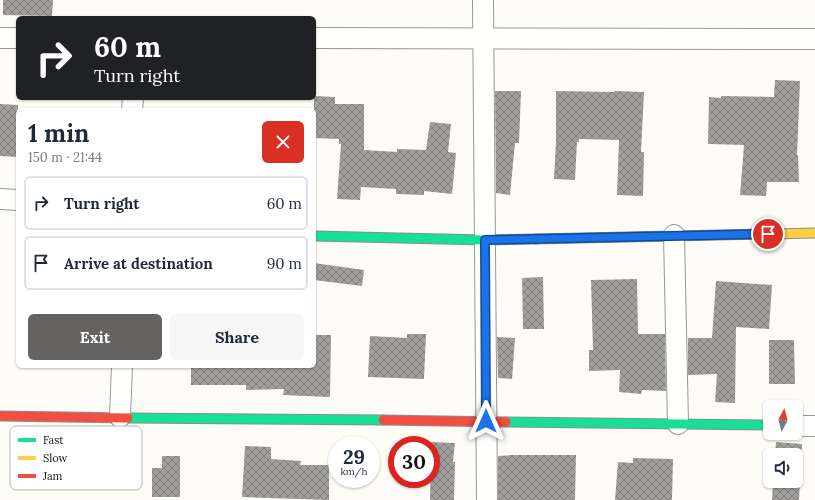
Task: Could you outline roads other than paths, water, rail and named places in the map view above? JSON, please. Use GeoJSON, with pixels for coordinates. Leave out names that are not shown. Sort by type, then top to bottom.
{"type":"FeatureCollection","features":[{"type":"Feature","properties":{"kind":"street"},"geometry":{"type":"LineString","coordinates":[[483,0],[487,500]]}},
{"type":"Feature","properties":{"kind":"street"},"geometry":{"type":"LineString","coordinates":[[0,38],[16,38]]}},
{"type":"Feature","properties":{"kind":"street"},"geometry":{"type":"LineString","coordinates":[[316,38],[815,39]]}},
{"type":"Feature","properties":{"kind":"street"},"geometry":{"type":"LineString","coordinates":[[0,199],[16,200]]}},
{"type":"Feature","properties":{"kind":"street"},"geometry":{"type":"LineString","coordinates":[[316,236],[485,240],[815,233]]}},
{"type":"Feature","properties":{"kind":"street"},"geometry":{"type":"LineString","coordinates":[[674,236],[678,424]]}},
{"type":"Feature","properties":{"kind":"street"},"geometry":{"type":"LineString","coordinates":[[120,417],[122,368]]}},
{"type":"Feature","properties":{"kind":"street"},"geometry":{"type":"LineString","coordinates":[[0,416],[486,421],[763,426]]}},
{"type":"Feature","properties":{"kind":"street"},"geometry":{"type":"LineString","coordinates":[[803,426],[815,426]]}}]}
